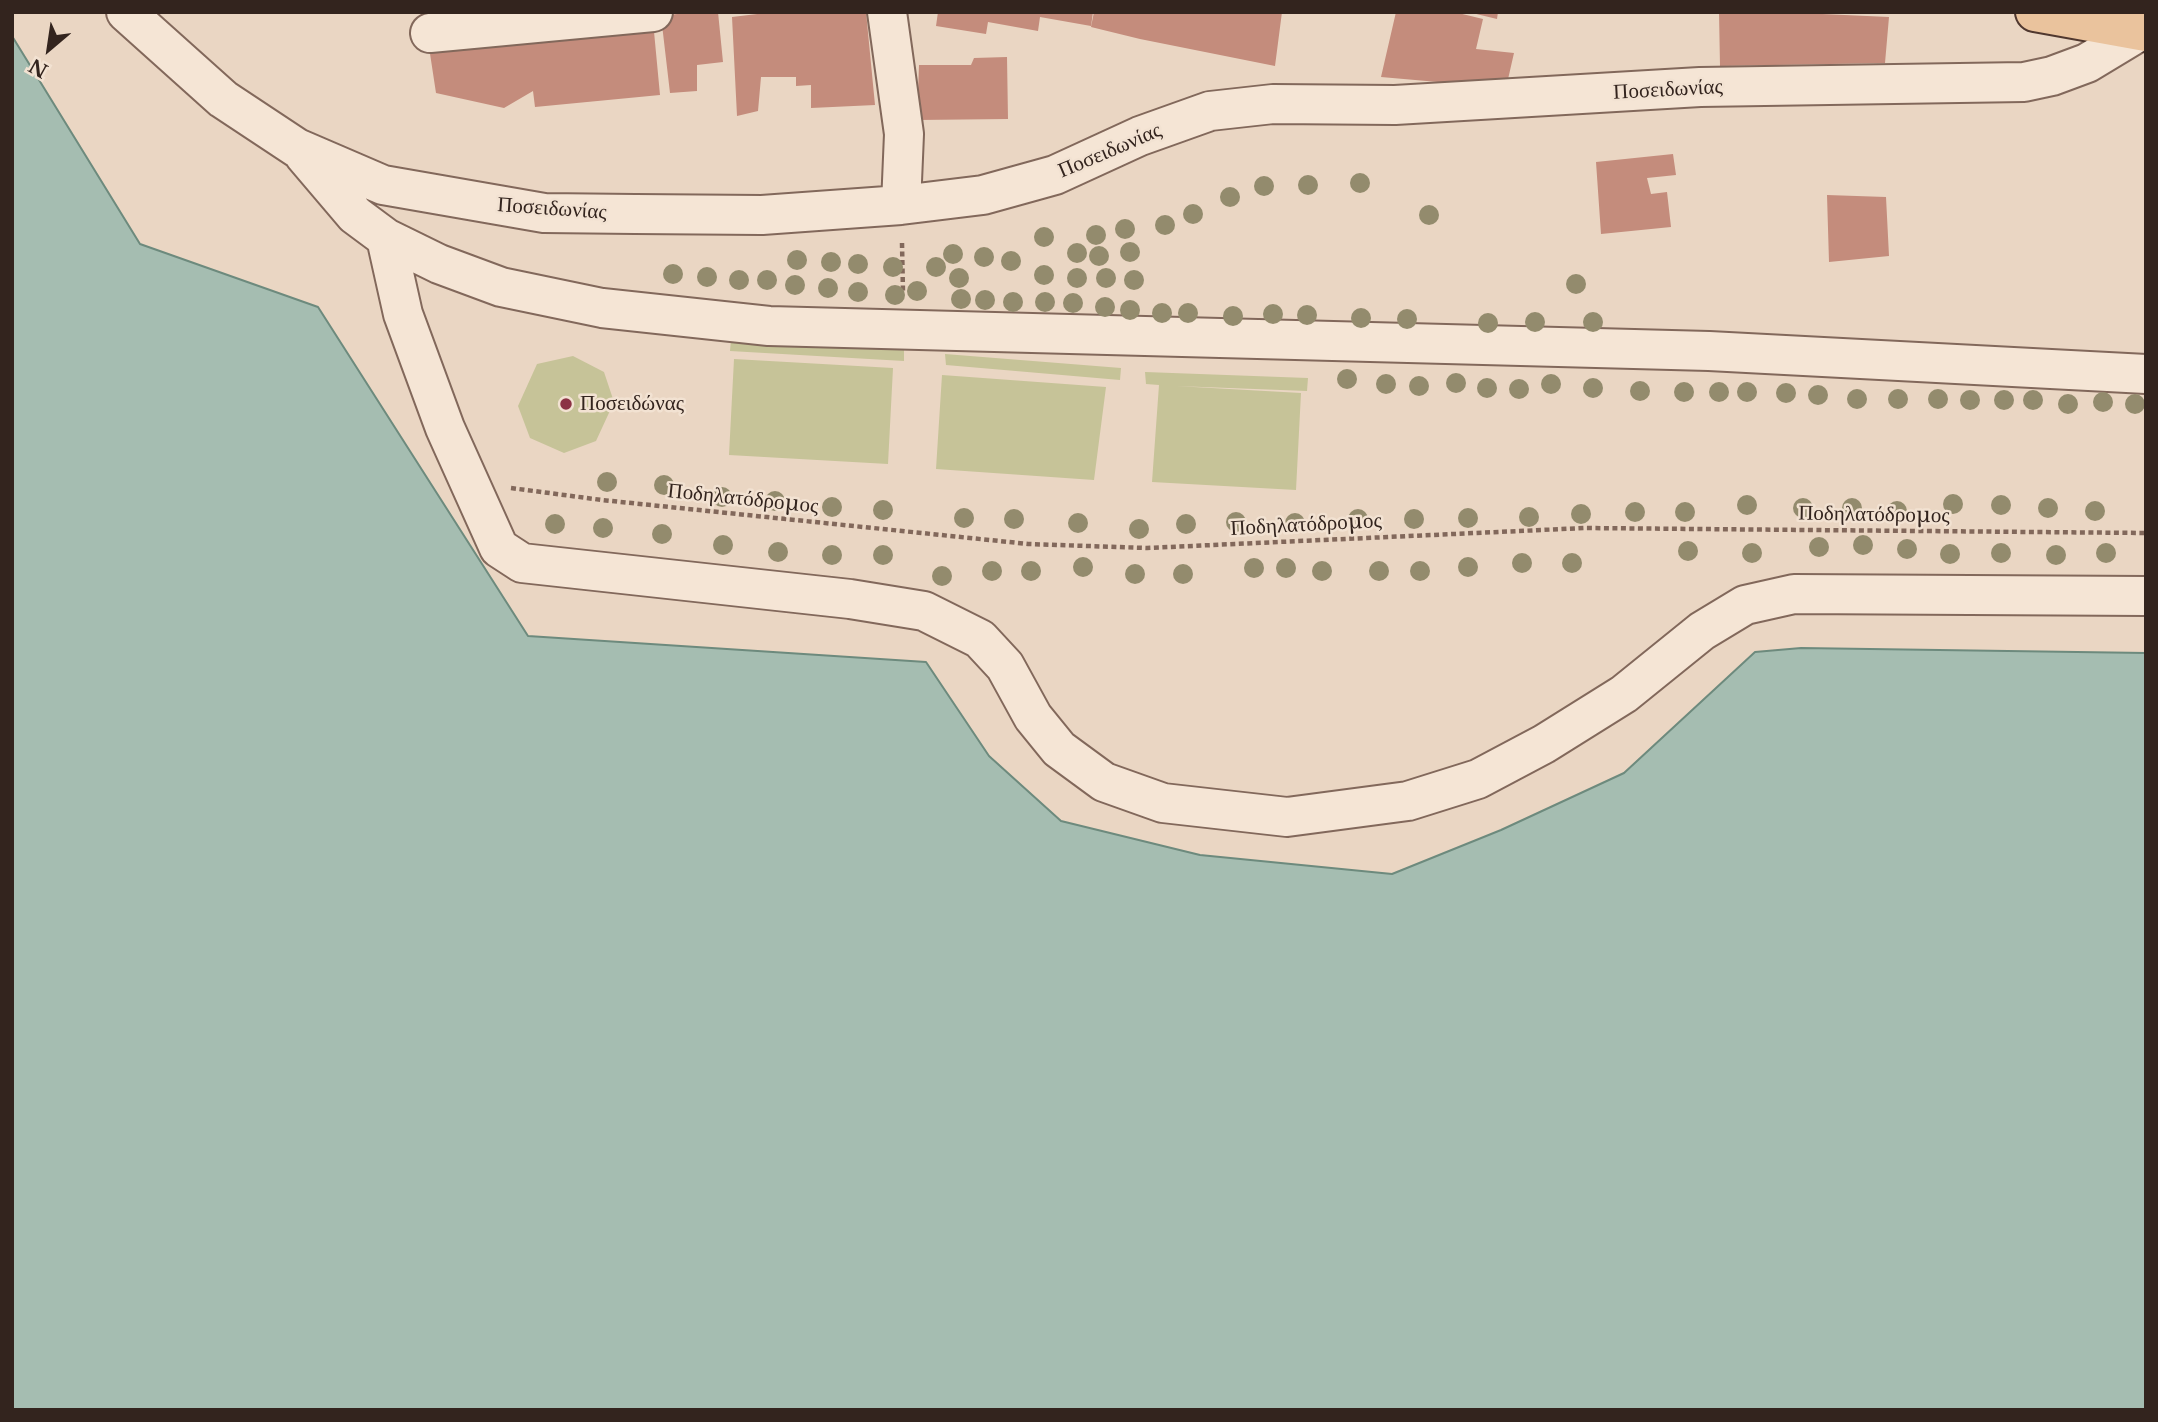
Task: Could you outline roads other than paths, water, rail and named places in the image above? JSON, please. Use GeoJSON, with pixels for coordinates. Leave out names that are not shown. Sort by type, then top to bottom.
{"type":"FeatureCollection","features":[{"type":"Feature","properties":{"kind":"main road"},"geometry":{"type":"LineString","coordinates":[[2035,12],[2143,31]]}},
{"type":"Feature","properties":{"kind":"street","name":"Ποσειδωνίας"},"geometry":{"type":"LineString","coordinates":[[125,12],[223,99],[297,148],[383,186],[544,213],[762,215],[901,205],[983,195],[1055,175],[1140,136],[1210,111],[1273,104],[1395,105],[1700,87],[2024,82],[2052,76],[2087,63],[2143,31]]}},
{"type":"Feature","properties":{"kind":"street"},"geometry":{"type":"LineString","coordinates":[[430,33],[562,16],[653,12]]}},
{"type":"Feature","properties":{"kind":"street"},"geometry":{"type":"LineString","coordinates":[[887,12],[904,134],[901,205]]}},
{"type":"Feature","properties":{"kind":"street"},"geometry":{"type":"LineString","coordinates":[[297,148],[355,215],[386,238],[439,264],[501,287],[602,308],[769,326],[1709,351],[2146,374]]}},
{"type":"Feature","properties":{"kind":"street"},"geometry":{"type":"LineString","coordinates":[[386,238],[403,314],[445,428],[499,548],[522,562],[850,598],[924,611],[980,639],[1005,666],[1033,717],[1059,750],[1104,782],[1163,803],[1287,817],[1408,801],[1478,779],[1544,744],[1624,694],[1703,631],[1745,605],[1794,594],[2146,596]]}},
{"type":"Feature","properties":{"kind":"place","name":"Ποσειδώνας"},"geometry":{"type":"Point","coordinates":[566,404]}}]}
